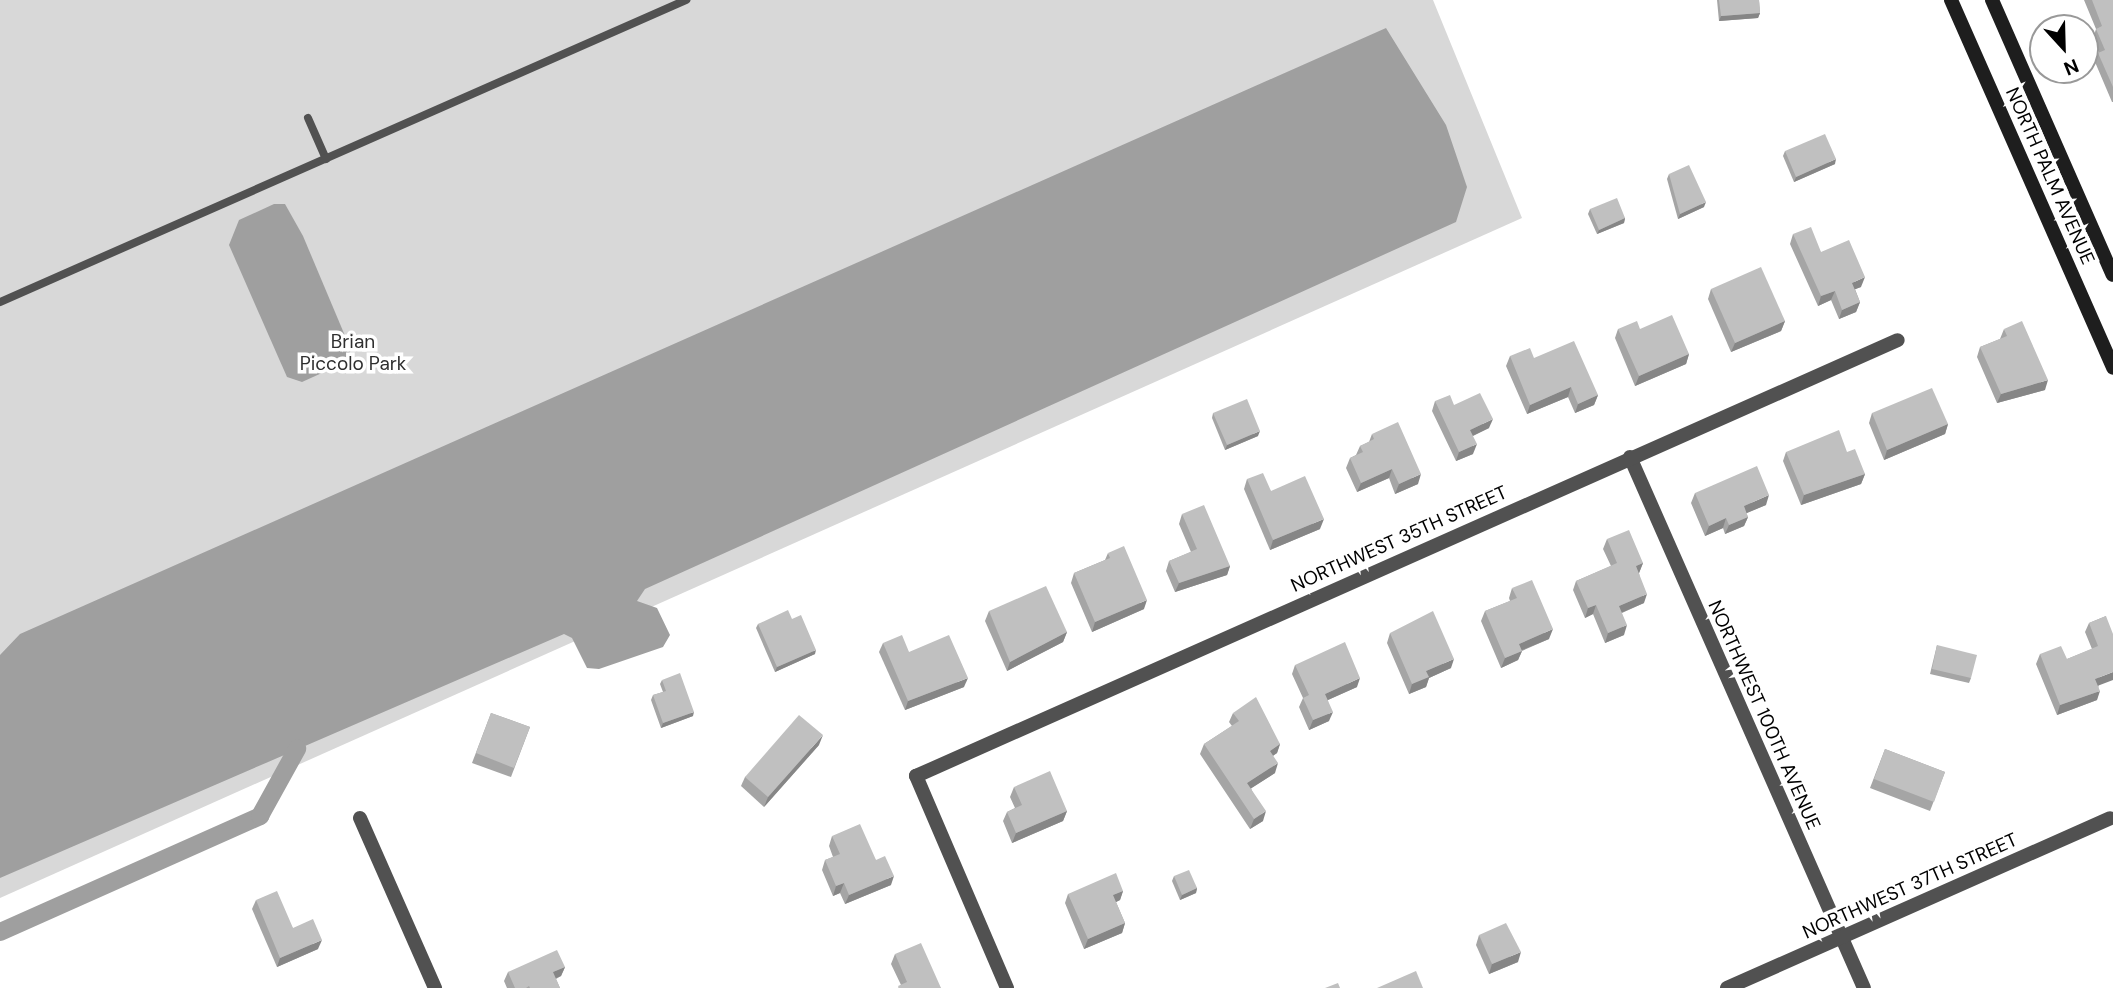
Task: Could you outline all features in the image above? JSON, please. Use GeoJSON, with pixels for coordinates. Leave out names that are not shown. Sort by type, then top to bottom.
{"type":"FeatureCollection","features":[{"type":"Feature","properties":{"kind":"main road","name":"NORTH PALM AVENUE"},"geometry":{"type":"LineString","coordinates":[[1951,0],[2113,368]]}},
{"type":"Feature","properties":{"kind":"main road","name":"NORTH PALM AVENUE"},"geometry":{"type":"LineString","coordinates":[[1992,0],[2113,275]]}},
{"type":"Feature","properties":{"kind":"street","name":"NORTHWEST 35TH STREET"},"geometry":{"type":"LineString","coordinates":[[1007,988],[916,776],[1898,340]]}},
{"type":"Feature","properties":{"kind":"street","name":"NORTHWEST 100TH AVENUE"},"geometry":{"type":"LineString","coordinates":[[1630,457],[1864,988]]}},
{"type":"Feature","properties":{"kind":"street"},"geometry":{"type":"LineString","coordinates":[[360,818],[435,988]]}},
{"type":"Feature","properties":{"kind":"street","name":"NORTHWEST 37TH STREET"},"geometry":{"type":"LineString","coordinates":[[1727,988],[2110,818]]}},
{"type":"Feature","properties":{"kind":"lane"},"geometry":{"type":"LineString","coordinates":[[0,302],[686,0]]}},
{"type":"Feature","properties":{"kind":"lane"},"geometry":{"type":"LineString","coordinates":[[308,118],[326,159]]}},
{"type":"Feature","properties":{"kind":"green space","name":"Brian Piccolo Park"},"geometry":{"type":"Polygon","coordinates":[[[0,0],[1433,0],[1522,218],[0,898],[0,0]]]}},
{"type":"Feature","properties":{"kind":"shaded area"},"geometry":{"type":"Polygon","coordinates":[[[1386,28],[1446,125],[1467,187],[1456,222],[645,589],[637,601],[657,608],[670,635],[663,647],[599,669],[587,668],[572,638],[564,634],[0,878],[0,655],[20,634],[1386,28]]]}},
{"type":"Feature","properties":{"kind":"shaded area"},"geometry":{"type":"Polygon","coordinates":[[[274,204],[285,204],[303,236],[351,350],[344,363],[302,382],[287,377],[229,245],[239,220],[274,204]]]}},
{"type":"Feature","properties":{"kind":"building"},"geometry":{"type":"Polygon","coordinates":[[[1719,0],[1759,0],[1760,13],[1721,16],[1719,0]]]}},
{"type":"Feature","properties":{"kind":"building"},"geometry":{"type":"Polygon","coordinates":[[[2092,0],[2113,0],[2113,87],[2099,55],[2105,50],[2099,36],[2099,28],[2102,26],[2092,0]]]}},
{"type":"Feature","properties":{"kind":"building"},"geometry":{"type":"Polygon","coordinates":[[[1825,134],[1836,159],[1796,177],[1785,151],[1825,134]]]}},
{"type":"Feature","properties":{"kind":"building"},"geometry":{"type":"Polygon","coordinates":[[[1689,165],[1706,202],[1680,214],[1669,174],[1689,165]]]}},
{"type":"Feature","properties":{"kind":"building"},"geometry":{"type":"Polygon","coordinates":[[[1617,198],[1625,218],[1599,230],[1590,209],[1617,198]]]}},
{"type":"Feature","properties":{"kind":"building"},"geometry":{"type":"Polygon","coordinates":[[[1811,227],[1821,252],[1849,240],[1865,277],[1852,283],[1860,302],[1842,310],[1835,291],[1821,296],[1793,234],[1811,227]]]}},
{"type":"Feature","properties":{"kind":"building"},"geometry":{"type":"Polygon","coordinates":[[[1761,267],[1785,321],[1735,343],[1711,289],[1761,267]]]}},
{"type":"Feature","properties":{"kind":"building"},"geometry":{"type":"Polygon","coordinates":[[[1672,315],[1689,354],[1639,376],[1618,329],[1637,321],[1640,329],[1672,315]]]}},
{"type":"Feature","properties":{"kind":"building"},"geometry":{"type":"Polygon","coordinates":[[[2022,321],[2048,380],[2001,394],[1980,347],[2007,336],[2004,329],[2022,321]]]}},
{"type":"Feature","properties":{"kind":"building"},"geometry":{"type":"Polygon","coordinates":[[[1574,341],[1598,395],[1578,404],[1571,387],[1530,405],[1510,356],[1530,348],[1534,358],[1574,341]]]}},
{"type":"Feature","properties":{"kind":"building"},"geometry":{"type":"Polygon","coordinates":[[[1932,388],[1948,424],[1887,450],[1872,413],[1932,388]]]}},
{"type":"Feature","properties":{"kind":"building"},"geometry":{"type":"Polygon","coordinates":[[[1480,393],[1493,419],[1470,430],[1477,444],[1459,452],[1435,401],[1450,395],[1454,405],[1480,393]]]}},
{"type":"Feature","properties":{"kind":"building"},"geometry":{"type":"Polygon","coordinates":[[[1247,399],[1260,431],[1227,445],[1213,413],[1247,399]]]}},
{"type":"Feature","properties":{"kind":"building"},"geometry":{"type":"Polygon","coordinates":[[[1398,422],[1421,474],[1399,484],[1392,469],[1361,483],[1350,458],[1363,452],[1360,446],[1374,439],[1372,434],[1398,422]]]}},
{"type":"Feature","properties":{"kind":"building"},"geometry":{"type":"Polygon","coordinates":[[[1839,430],[1847,452],[1855,449],[1865,474],[1804,495],[1786,452],[1839,430]]]}},
{"type":"Feature","properties":{"kind":"building"},"geometry":{"type":"Polygon","coordinates":[[[1757,466],[1769,495],[1744,506],[1748,517],[1729,525],[1726,518],[1709,526],[1695,493],[1757,466]]]}},
{"type":"Feature","properties":{"kind":"building"},"geometry":{"type":"Polygon","coordinates":[[[1263,473],[1271,491],[1305,476],[1324,519],[1273,540],[1247,479],[1263,473]]]}},
{"type":"Feature","properties":{"kind":"building"},"geometry":{"type":"Polygon","coordinates":[[[1204,505],[1230,566],[1179,583],[1169,561],[1197,549],[1182,514],[1204,505]]]}},
{"type":"Feature","properties":{"kind":"building"},"geometry":{"type":"Polygon","coordinates":[[[1629,530],[1643,563],[1636,566],[1647,594],[1619,606],[1627,625],[1608,633],[1596,605],[1588,608],[1576,581],[1617,563],[1607,539],[1629,530]]]}},
{"type":"Feature","properties":{"kind":"building"},"geometry":{"type":"Polygon","coordinates":[[[1124,546],[1147,600],[1095,622],[1074,573],[1110,558],[1108,553],[1124,546]]]}},
{"type":"Feature","properties":{"kind":"building"},"geometry":{"type":"Polygon","coordinates":[[[1532,580],[1553,629],[1519,644],[1522,651],[1505,658],[1485,611],[1517,598],[1512,588],[1532,580]]]}},
{"type":"Feature","properties":{"kind":"building"},"geometry":{"type":"Polygon","coordinates":[[[1046,586],[1067,632],[1010,662],[989,611],[1046,586]]]}},
{"type":"Feature","properties":{"kind":"building"},"geometry":{"type":"Polygon","coordinates":[[[788,610],[792,619],[801,615],[816,650],[777,667],[758,624],[788,610]]]}},
{"type":"Feature","properties":{"kind":"building"},"geometry":{"type":"Polygon","coordinates":[[[1433,611],[1454,659],[1426,671],[1429,677],[1412,684],[1390,633],[1433,611]]]}},
{"type":"Feature","properties":{"kind":"building"},"geometry":{"type":"Polygon","coordinates":[[[2106,616],[2113,634],[2113,672],[2095,679],[2100,691],[2060,705],[2040,654],[2061,646],[2067,659],[2098,646],[2089,623],[2106,616]]]}},
{"type":"Feature","properties":{"kind":"building"},"geometry":{"type":"Polygon","coordinates":[[[902,635],[909,652],[949,635],[968,678],[908,701],[883,643],[902,635]]]}},
{"type":"Feature","properties":{"kind":"building"},"geometry":{"type":"Polygon","coordinates":[[[1345,642],[1360,678],[1325,694],[1333,712],[1313,720],[1303,698],[1309,695],[1295,665],[1345,642]]]}},
{"type":"Feature","properties":{"kind":"building"},"geometry":{"type":"Polygon","coordinates":[[[1937,645],[1977,655],[1971,678],[1932,669],[1937,645]]]}},
{"type":"Feature","properties":{"kind":"building"},"geometry":{"type":"Polygon","coordinates":[[[680,673],[694,712],[663,723],[653,695],[666,691],[662,680],[680,673]]]}},
{"type":"Feature","properties":{"kind":"building"},"geometry":{"type":"Polygon","coordinates":[[[1256,697],[1280,744],[1270,751],[1278,763],[1247,783],[1266,811],[1254,819],[1204,744],[1239,721],[1233,713],[1256,697]]]}},
{"type":"Feature","properties":{"kind":"building"},"geometry":{"type":"Polygon","coordinates":[[[491,713],[530,727],[514,768],[476,753],[491,713]]]}},
{"type":"Feature","properties":{"kind":"building"},"geometry":{"type":"Polygon","coordinates":[[[799,715],[823,735],[768,797],[745,777],[799,715]]]}},
{"type":"Feature","properties":{"kind":"building"},"geometry":{"type":"Polygon","coordinates":[[[1885,749],[1945,772],[1934,802],[1874,779],[1885,749]]]}},
{"type":"Feature","properties":{"kind":"building"},"geometry":{"type":"Polygon","coordinates":[[[1050,771],[1067,811],[1016,833],[1007,812],[1022,805],[1014,787],[1050,771]]]}},
{"type":"Feature","properties":{"kind":"building"},"geometry":{"type":"Polygon","coordinates":[[[860,824],[876,860],[885,856],[894,876],[849,895],[844,883],[836,886],[825,860],[840,854],[832,836],[860,824]]]}},
{"type":"Feature","properties":{"kind":"building"},"geometry":{"type":"Polygon","coordinates":[[[1189,870],[1197,888],[1182,895],[1174,876],[1189,870]]]}},
{"type":"Feature","properties":{"kind":"building"},"geometry":{"type":"Polygon","coordinates":[[[1116,873],[1123,891],[1113,895],[1125,923],[1088,939],[1068,894],[1116,873]]]}},
{"type":"Feature","properties":{"kind":"building"},"geometry":{"type":"Polygon","coordinates":[[[277,891],[293,928],[313,919],[322,940],[280,958],[256,900],[277,891]]]}},
{"type":"Feature","properties":{"kind":"building"},"geometry":{"type":"Polygon","coordinates":[[[1506,923],[1521,952],[1492,964],[1479,935],[1506,923]]]}},
{"type":"Feature","properties":{"kind":"building"},"geometry":{"type":"Polygon","coordinates":[[[921,943],[941,988],[899,988],[898,986],[907,982],[895,954],[921,943]]]}},
{"type":"Feature","properties":{"kind":"building"},"geometry":{"type":"Polygon","coordinates":[[[557,950],[565,967],[553,972],[560,988],[515,988],[508,972],[557,950]]]}},
{"type":"Feature","properties":{"kind":"building"},"geometry":{"type":"Polygon","coordinates":[[[1416,971],[1423,988],[1377,988],[1416,971]]]}},
{"type":"Feature","properties":{"kind":"building"},"geometry":{"type":"Polygon","coordinates":[[[1338,983],[1340,988],[1325,988],[1338,983]]]}},
{"type":"Feature","properties":{"kind":"waterway"},"geometry":{"type":"LineString","coordinates":[[0,932],[260,816],[297,749]]}}]}
